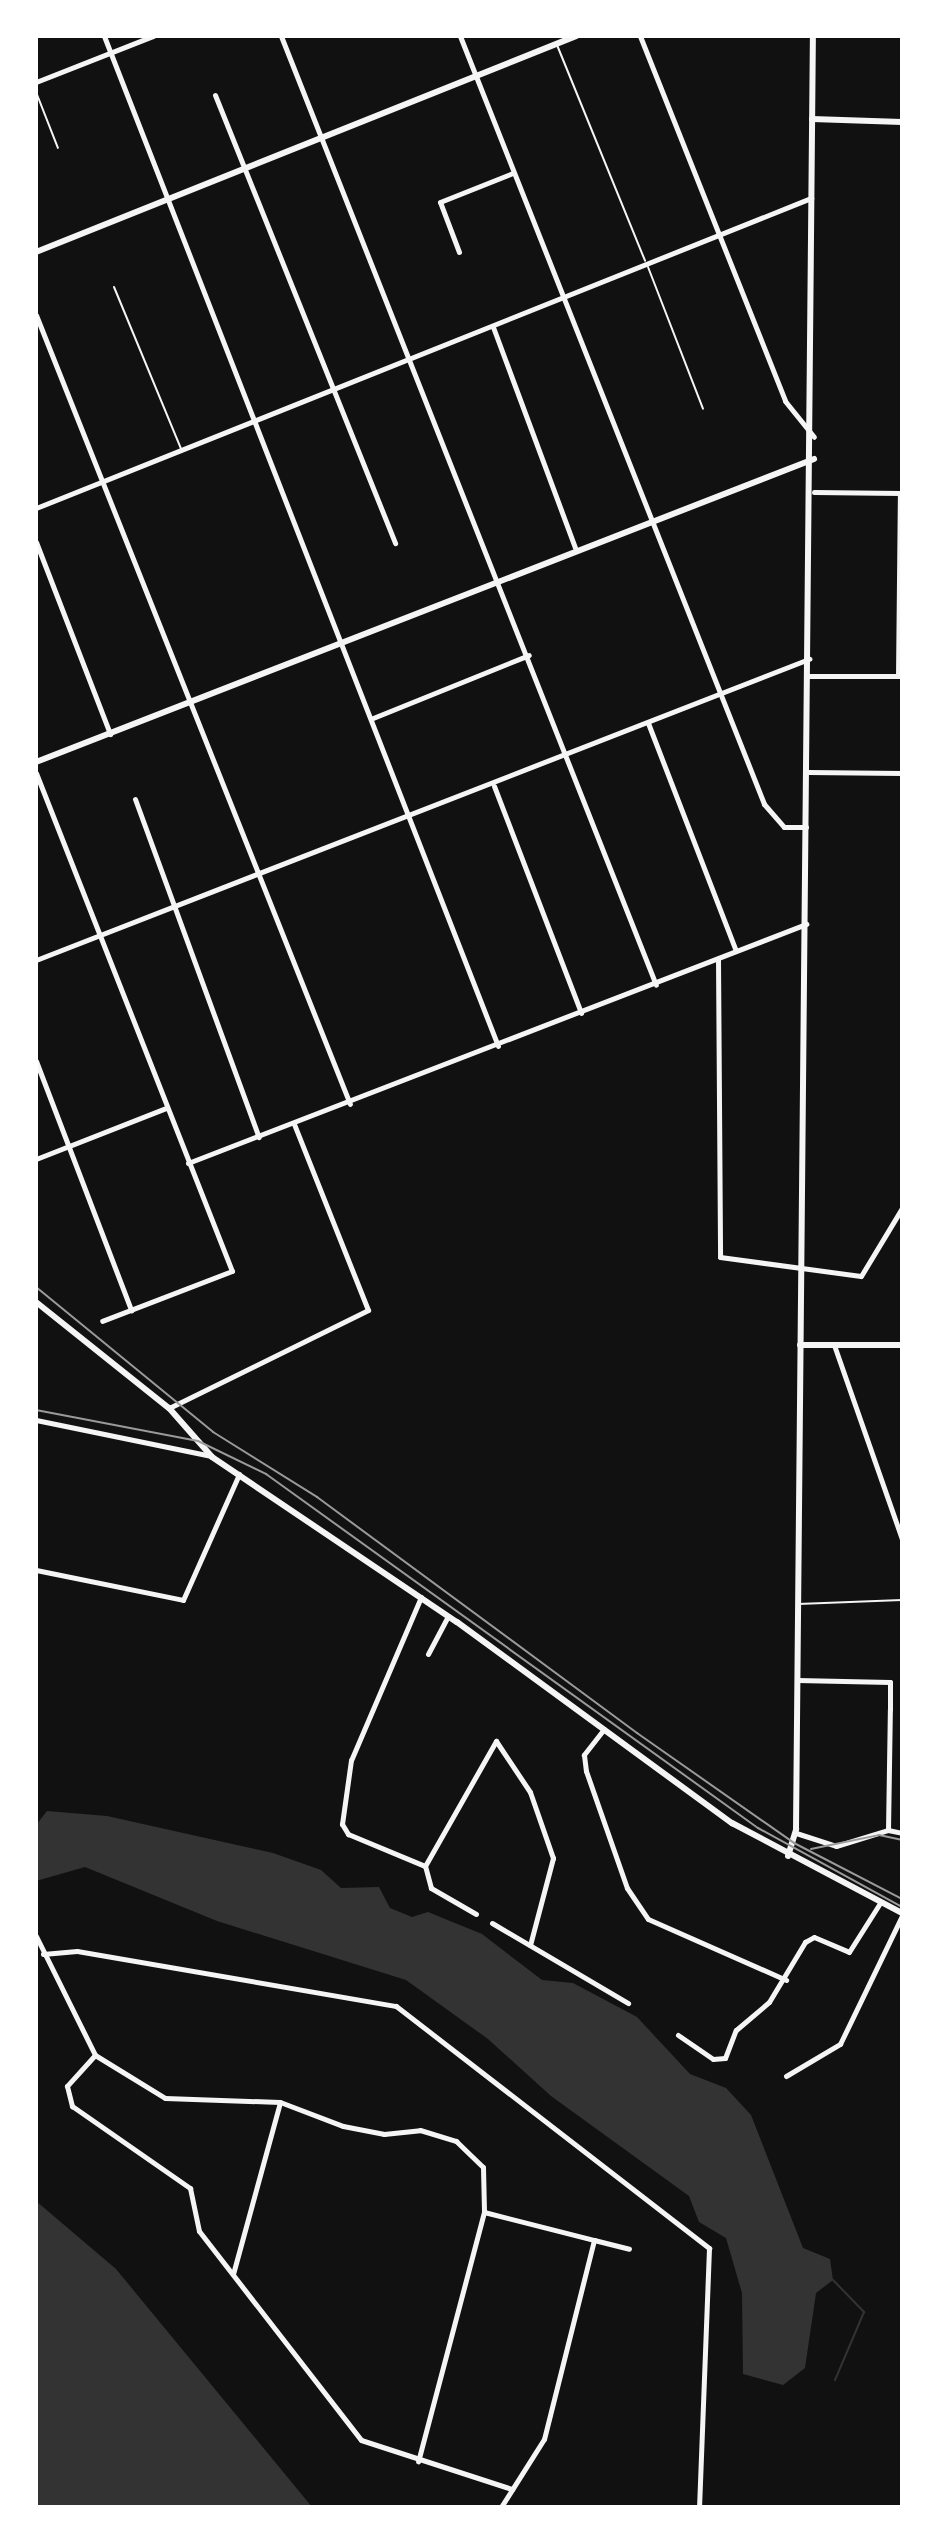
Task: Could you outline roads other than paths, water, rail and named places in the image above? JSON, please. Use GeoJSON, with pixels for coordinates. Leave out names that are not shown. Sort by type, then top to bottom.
{"type":"FeatureCollection","features":[{"type":"Feature","properties":{"kind":"street"},"geometry":{"type":"LineString","coordinates":[[104,36],[254,422],[344,641],[498,1046]]}},
{"type":"Feature","properties":{"kind":"street"},"geometry":{"type":"LineString","coordinates":[[36,82],[153,36]]}},
{"type":"Feature","properties":{"kind":"street"},"geometry":{"type":"LineString","coordinates":[[281,36],[569,755],[656,985]]}},
{"type":"Feature","properties":{"kind":"street"},"geometry":{"type":"LineString","coordinates":[[460,36],[771,817],[784,827],[807,827]]}},
{"type":"Feature","properties":{"kind":"street"},"geometry":{"type":"LineString","coordinates":[[36,252],[576,36]]}},
{"type":"Feature","properties":{"kind":"street"},"geometry":{"type":"LineString","coordinates":[[640,36],[785,401],[814,437]]}},
{"type":"Feature","properties":{"kind":"street"},"geometry":{"type":"LineString","coordinates":[[788,1856],[796,1833],[799,1268],[814,492],[813,36]]}},
{"type":"Feature","properties":{"kind":"street"},"geometry":{"type":"LineString","coordinates":[[215,95],[247,167],[395,543]]}},
{"type":"Feature","properties":{"kind":"street"},"geometry":{"type":"LineString","coordinates":[[812,119],[902,122]]}},
{"type":"Feature","properties":{"kind":"street"},"geometry":{"type":"LineString","coordinates":[[459,252],[440,202],[513,173]]}},
{"type":"Feature","properties":{"kind":"street"},"geometry":{"type":"LineString","coordinates":[[36,508],[722,237],[811,198]]}},
{"type":"Feature","properties":{"kind":"street"},"geometry":{"type":"LineString","coordinates":[[36,315],[186,704],[350,1104]]}},
{"type":"Feature","properties":{"kind":"street"},"geometry":{"type":"LineString","coordinates":[[493,327],[575,547]]}},
{"type":"Feature","properties":{"kind":"street"},"geometry":{"type":"LineString","coordinates":[[36,762],[652,517],[814,459]]}},
{"type":"Feature","properties":{"kind":"street"},"geometry":{"type":"LineString","coordinates":[[809,676],[900,676],[901,493],[814,492]]}},
{"type":"Feature","properties":{"kind":"street"},"geometry":{"type":"LineString","coordinates":[[36,542],[110,734]]}},
{"type":"Feature","properties":{"kind":"street"},"geometry":{"type":"LineString","coordinates":[[373,718],[529,655]]}},
{"type":"Feature","properties":{"kind":"street"},"geometry":{"type":"LineString","coordinates":[[36,960],[494,786],[809,658]]}},
{"type":"Feature","properties":{"kind":"street"},"geometry":{"type":"LineString","coordinates":[[648,723],[736,951]]}},
{"type":"Feature","properties":{"kind":"street"},"geometry":{"type":"LineString","coordinates":[[808,772],[902,773]]}},
{"type":"Feature","properties":{"kind":"street"},"geometry":{"type":"LineString","coordinates":[[36,773],[232,1271],[102,1321]]}},
{"type":"Feature","properties":{"kind":"street"},"geometry":{"type":"LineString","coordinates":[[494,786],[581,1013]]}},
{"type":"Feature","properties":{"kind":"street"},"geometry":{"type":"LineString","coordinates":[[135,799],[259,1137]]}},
{"type":"Feature","properties":{"kind":"street"},"geometry":{"type":"LineString","coordinates":[[188,1163],[350,1104],[806,924]]}},
{"type":"Feature","properties":{"kind":"street"},"geometry":{"type":"LineString","coordinates":[[718,959],[720,1257],[799,1268],[869,1273],[902,1208]]}},
{"type":"Feature","properties":{"kind":"street"},"geometry":{"type":"LineString","coordinates":[[36,1061],[131,1310]]}},
{"type":"Feature","properties":{"kind":"street"},"geometry":{"type":"LineString","coordinates":[[36,1159],[166,1108]]}},
{"type":"Feature","properties":{"kind":"street"},"geometry":{"type":"LineString","coordinates":[[169,1408],[368,1310],[294,1124]]}},
{"type":"Feature","properties":{"kind":"street"},"geometry":{"type":"LineString","coordinates":[[36,1302],[169,1408],[212,1457],[421,1597],[788,1856],[902,1915],[840,2044],[786,2076]]}},
{"type":"Feature","properties":{"kind":"street"},"geometry":{"type":"LineString","coordinates":[[800,1345],[902,1345]]}},
{"type":"Feature","properties":{"kind":"street"},"geometry":{"type":"LineString","coordinates":[[834,1345],[902,1539]]}},
{"type":"Feature","properties":{"kind":"street"},"geometry":{"type":"LineString","coordinates":[[36,1420],[212,1457]]}},
{"type":"Feature","properties":{"kind":"street"},"geometry":{"type":"LineString","coordinates":[[36,1570],[183,1600],[239,1474]]}},
{"type":"Feature","properties":{"kind":"street"},"geometry":{"type":"LineString","coordinates":[[421,1597],[351,1760],[342,1824],[348,1834],[425,1866]]}},
{"type":"Feature","properties":{"kind":"street"},"geometry":{"type":"LineString","coordinates":[[428,1654],[448,1616]]}},
{"type":"Feature","properties":{"kind":"street"},"geometry":{"type":"LineString","coordinates":[[797,1680],[890,1682],[888,1830]]}},
{"type":"Feature","properties":{"kind":"street"},"geometry":{"type":"LineString","coordinates":[[604,1729],[584,1755],[586,1771],[621,1874],[648,1919],[786,1980]]}},
{"type":"Feature","properties":{"kind":"street"},"geometry":{"type":"LineString","coordinates":[[476,1914],[431,1888],[425,1866],[496,1741],[530,1792],[553,1858],[530,1945]]}},
{"type":"Feature","properties":{"kind":"street"},"geometry":{"type":"LineString","coordinates":[[796,1833],[836,1846],[888,1830],[902,1833]]}},
{"type":"Feature","properties":{"kind":"street"},"geometry":{"type":"LineString","coordinates":[[678,2035],[702,2048],[713,2059],[725,2058],[736,2030],[786,1980],[814,1937],[854,1949],[880,1903]]}},
{"type":"Feature","properties":{"kind":"street"},"geometry":{"type":"LineString","coordinates":[[492,1923],[628,2003]]}},
{"type":"Feature","properties":{"kind":"street"},"geometry":{"type":"LineString","coordinates":[[36,1936],[95,2055],[165,2098],[280,2102],[343,2126],[384,2134],[420,2130],[456,2141],[483,2167],[484,2212],[418,2461]]}},
{"type":"Feature","properties":{"kind":"street"},"geometry":{"type":"LineString","coordinates":[[43,1954],[77,1951],[396,2006],[709,2248],[699,2507]]}},
{"type":"Feature","properties":{"kind":"street"},"geometry":{"type":"LineString","coordinates":[[95,2055],[70,2081],[68,2100],[84,2119],[176,2173],[190,2188],[199,2231],[361,2440],[512,2489]]}},
{"type":"Feature","properties":{"kind":"street"},"geometry":{"type":"LineString","coordinates":[[233,2274],[280,2102]]}},
{"type":"Feature","properties":{"kind":"street"},"geometry":{"type":"LineString","coordinates":[[484,2212],[629,2249]]}},
{"type":"Feature","properties":{"kind":"street"},"geometry":{"type":"LineString","coordinates":[[501,2507],[544,2439],[594,2240]]}},
{"type":"Feature","properties":{"kind":"lane"},"geometry":{"type":"LineString","coordinates":[[556,44],[703,409]]}},
{"type":"Feature","properties":{"kind":"lane"},"geometry":{"type":"LineString","coordinates":[[36,92],[58,148]]}},
{"type":"Feature","properties":{"kind":"lane"},"geometry":{"type":"LineString","coordinates":[[114,287],[181,450]]}},
{"type":"Feature","properties":{"kind":"lane"},"geometry":{"type":"LineString","coordinates":[[797,1604],[902,1600]]}},
{"type":"Feature","properties":{"kind":"waterway"},"geometry":{"type":"LineString","coordinates":[[833,2280],[864,2312],[835,2380]]}},
{"type":"Feature","properties":{"kind":"tram line"},"geometry":{"type":"LineString","coordinates":[[36,1287],[213,1432],[317,1497],[637,1733],[794,1843],[902,1899]]}},
{"type":"Feature","properties":{"kind":"tram line"},"geometry":{"type":"LineString","coordinates":[[811,1849],[879,1835],[902,1840]]}},
{"type":"Feature","properties":{"kind":"railway"},"geometry":{"type":"LineString","coordinates":[[36,1410],[198,1441],[266,1474],[758,1828],[902,1907]]}}]}
